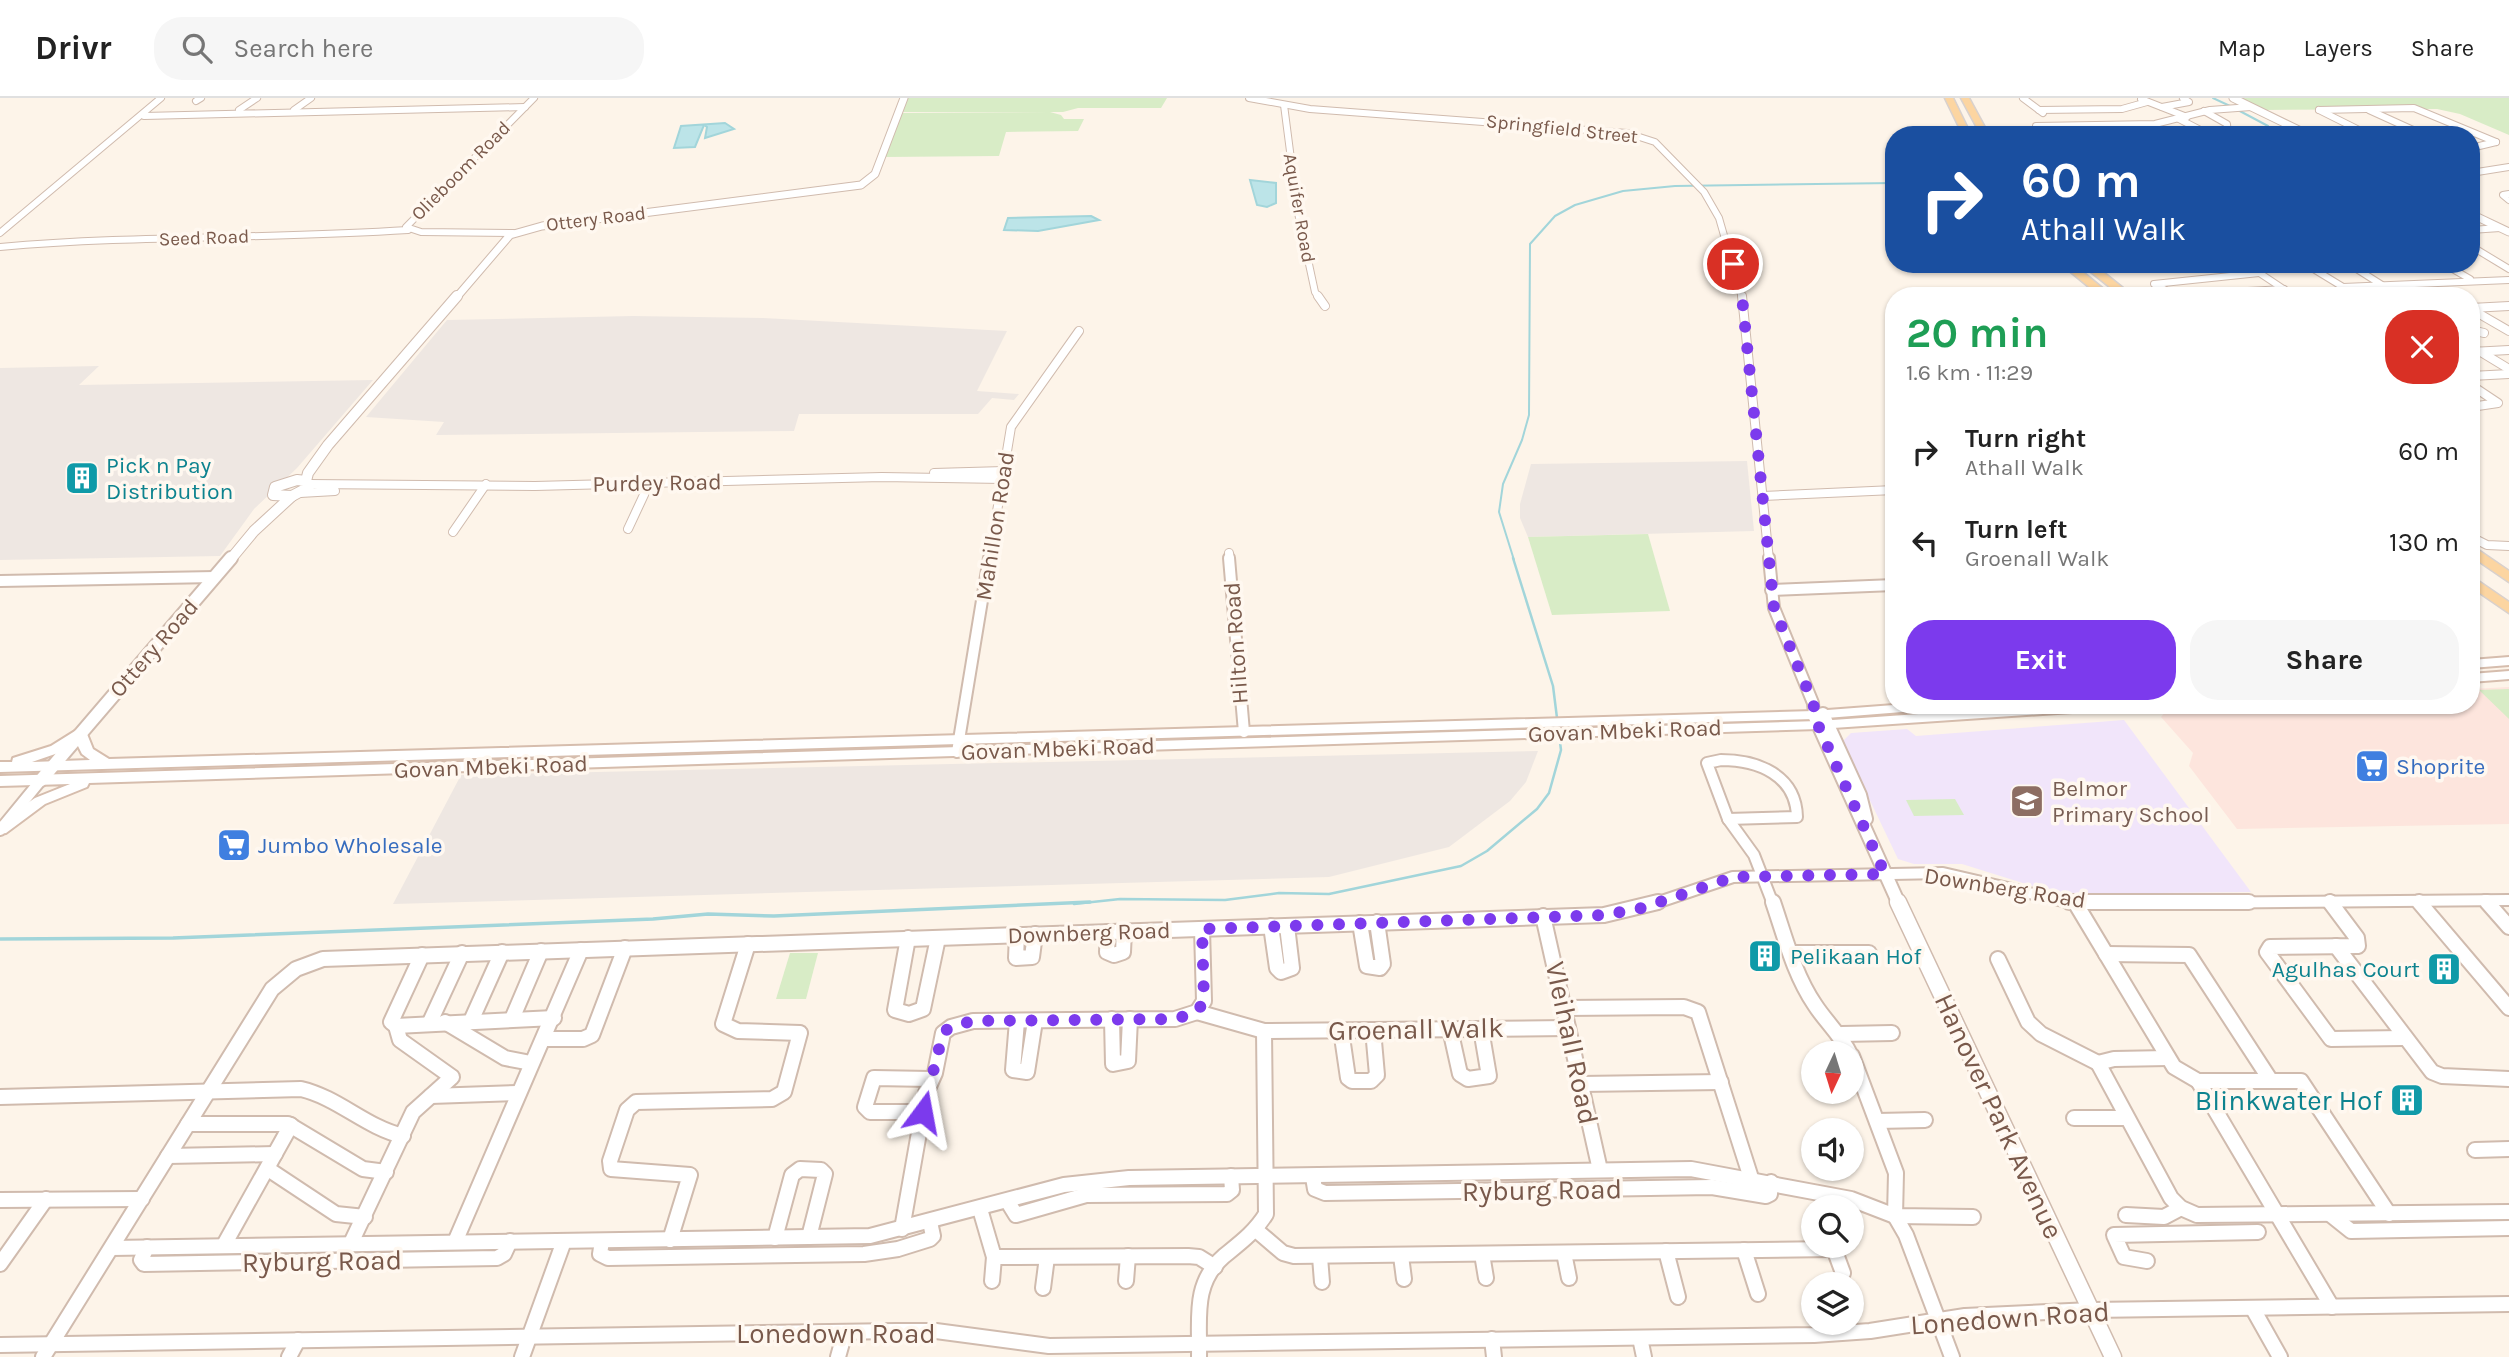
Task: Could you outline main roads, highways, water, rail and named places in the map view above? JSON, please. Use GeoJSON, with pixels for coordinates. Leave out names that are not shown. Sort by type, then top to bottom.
{"type":"FeatureCollection","features":[{"type":"Feature","properties":{"kind":"main road"},"geometry":{"type":"LineString","coordinates":[[1949,98],[1963,126]]}},
{"type":"Feature","properties":{"kind":"main road"},"geometry":{"type":"LineString","coordinates":[[1965,98],[1980,126]]}},
{"type":"Feature","properties":{"kind":"main road"},"geometry":{"type":"LineString","coordinates":[[2078,273],[2095,287]]}},
{"type":"Feature","properties":{"kind":"main road"},"geometry":{"type":"LineString","coordinates":[[2098,273],[2116,287]]}},
{"type":"Feature","properties":{"kind":"main road"},"geometry":{"type":"LineString","coordinates":[[2480,557],[2509,578]]}},
{"type":"Feature","properties":{"kind":"main road"},"geometry":{"type":"LineString","coordinates":[[2480,587],[2509,609]]}},
{"type":"Feature","properties":{"kind":"main road"},"geometry":{"type":"LineString","coordinates":[[2480,663],[2509,661]]}},
{"type":"Feature","properties":{"kind":"main road"},"geometry":{"type":"LineString","coordinates":[[2480,677],[2509,675]]}},
{"type":"Feature","properties":{"kind":"main road","name":"Govan Mbeki Road"},"geometry":{"type":"LineString","coordinates":[[1819,716],[1885,710]]}},
{"type":"Feature","properties":{"kind":"main road","name":"Govan Mbeki Road"},"geometry":{"type":"LineString","coordinates":[[0,781],[41,780],[106,771],[1551,728],[1885,714]]}},
{"type":"Feature","properties":{"kind":"main road","name":"Govan Mbeki Road"},"geometry":{"type":"LineString","coordinates":[[958,746],[1244,732],[1551,728]]}},
{"type":"Feature","properties":{"kind":"main road"},"geometry":{"type":"LineString","coordinates":[[0,766],[56,749],[82,732],[87,751],[106,771],[52,795],[1,830]]}},
{"type":"Feature","properties":{"kind":"main road","name":"Govan Mbeki Road"},"geometry":{"type":"LineString","coordinates":[[0,766],[53,765],[106,771]]}},
{"type":"Feature","properties":{"kind":"water"},"geometry":{"type":"Polygon","coordinates":[[[725,123],[734,129],[705,138],[707,127],[704,125],[695,147],[674,148],[681,126],[725,123]]]}},
{"type":"Feature","properties":{"kind":"water"},"geometry":{"type":"Polygon","coordinates":[[[1250,180],[1276,183],[1276,203],[1267,207],[1257,205],[1250,180]]]}},
{"type":"Feature","properties":{"kind":"water"},"geometry":{"type":"Polygon","coordinates":[[[1091,216],[1099,220],[1038,231],[1004,230],[1008,218],[1091,216]]]}},
{"type":"Feature","properties":{"kind":"waterway"},"geometry":{"type":"LineString","coordinates":[[2213,98],[2230,106]]}},
{"type":"Feature","properties":{"kind":"waterway"},"geometry":{"type":"LineString","coordinates":[[2236,109],[2268,126]]}},
{"type":"Feature","properties":{"kind":"waterway"},"geometry":{"type":"LineString","coordinates":[[1514,560],[1499,512],[1503,484],[1522,440],[1529,415],[1530,244],[1555,216],[1575,205],[1623,191],[1675,186],[1885,183]]}},
{"type":"Feature","properties":{"kind":"waterway"},"geometry":{"type":"LineString","coordinates":[[1074,904],[1120,899],[1225,900],[1279,893],[1329,894],[1461,866],[1487,851],[1537,809],[1549,793],[1561,750],[1553,686],[1513,558]]}},
{"type":"Feature","properties":{"kind":"waterway"},"geometry":{"type":"LineString","coordinates":[[0,939],[173,938],[653,919],[708,914],[774,916],[1090,902]]}},
{"type":"Feature","properties":{"kind":"place","name":"Pick n Pay Distribution"},"geometry":{"type":"Point","coordinates":[82,478]}},
{"type":"Feature","properties":{"kind":"place","name":"Shoprite"},"geometry":{"type":"Point","coordinates":[2372,766]}},
{"type":"Feature","properties":{"kind":"place","name":"Belmor Primary School"},"geometry":{"type":"Point","coordinates":[2027,801]}},
{"type":"Feature","properties":{"kind":"place","name":"Jumbo Wholesale"},"geometry":{"type":"Point","coordinates":[234,845]}},
{"type":"Feature","properties":{"kind":"place","name":"Pelikaan Hof"},"geometry":{"type":"Point","coordinates":[1765,956]}},
{"type":"Feature","properties":{"kind":"place","name":"Agulhas Court"},"geometry":{"type":"Point","coordinates":[2444,969]}},
{"type":"Feature","properties":{"kind":"place","name":"Blinkwater Hof"},"geometry":{"type":"Point","coordinates":[2407,1100]}}]}
